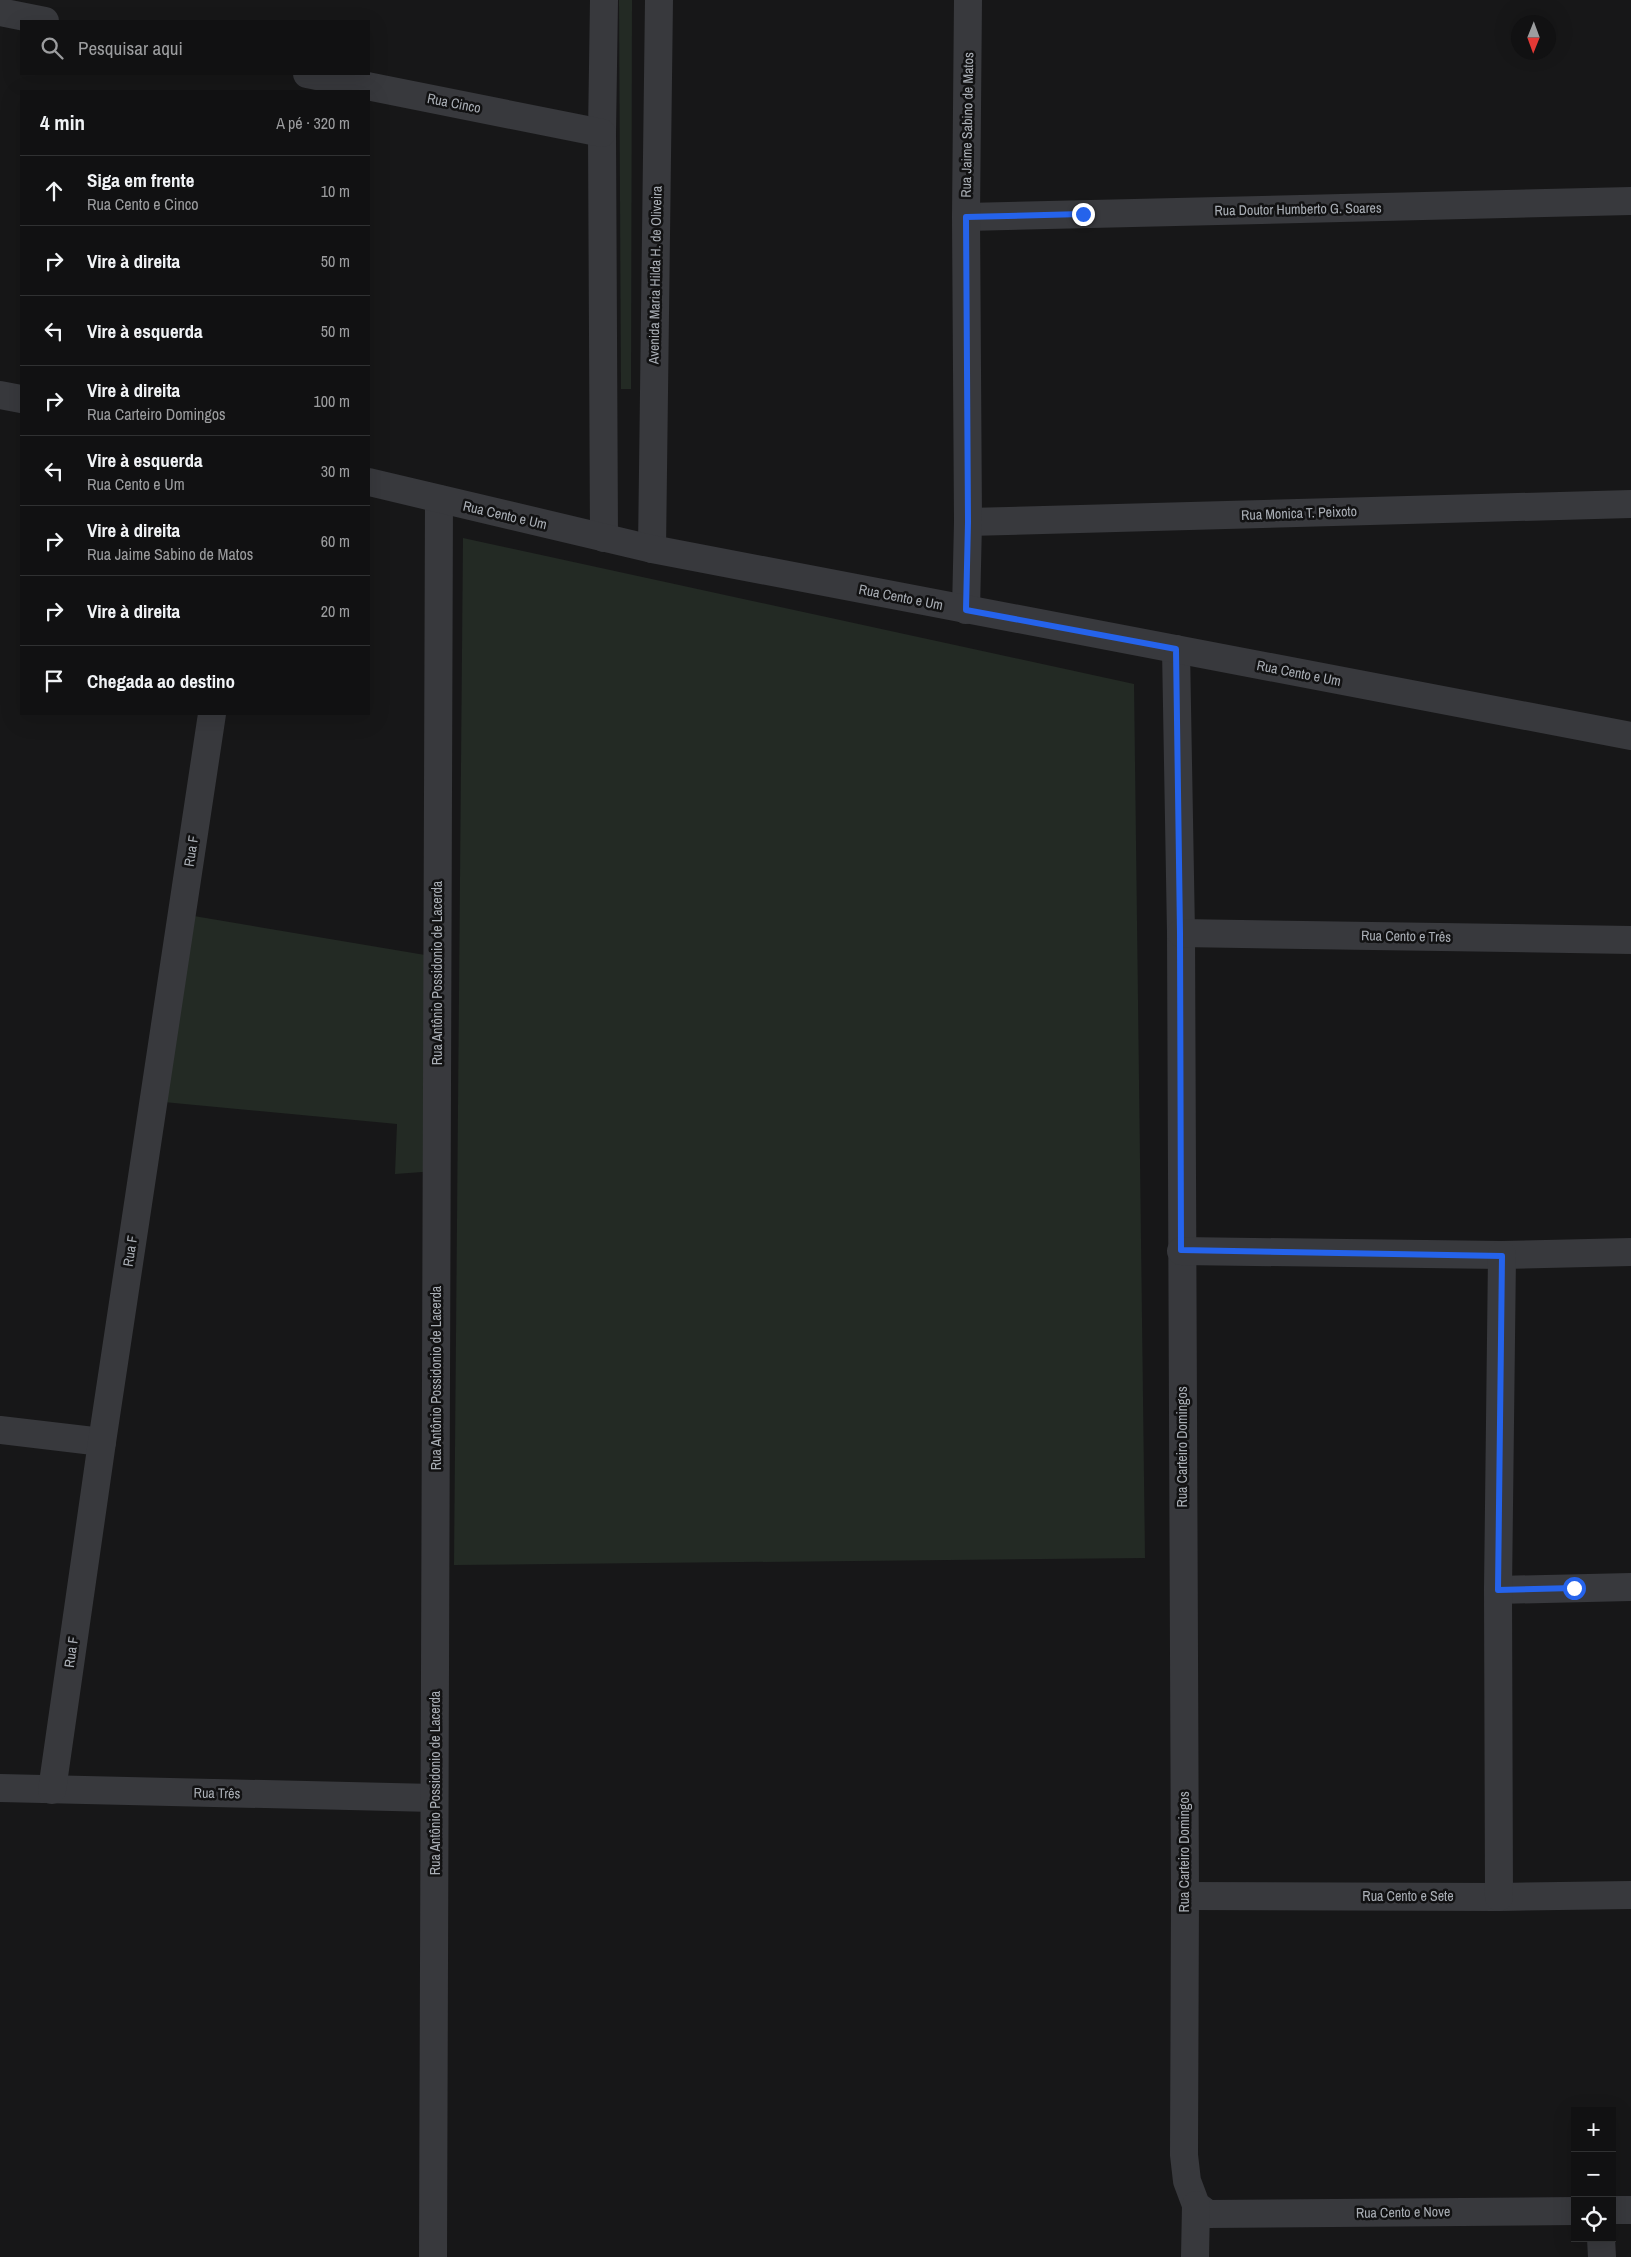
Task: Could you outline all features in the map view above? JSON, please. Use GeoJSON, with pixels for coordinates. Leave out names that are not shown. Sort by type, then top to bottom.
{"type":"FeatureCollection","features":[{"type":"Feature","properties":{"kind":"street"},"geometry":{"type":"LineString","coordinates":[[604,0],[602,133],[604,538]]}},
{"type":"Feature","properties":{"kind":"street","name":"Avenida Maria Hilda H. de Oliveira"},"geometry":{"type":"LineString","coordinates":[[652,550],[659,0]]}},
{"type":"Feature","properties":{"kind":"street","name":"Rua Jaime Sabino de Matos"},"geometry":{"type":"LineString","coordinates":[[966,610],[968,522],[966,217],[968,0]]}},
{"type":"Feature","properties":{"kind":"street"},"geometry":{"type":"LineString","coordinates":[[0,12],[40,20]]}},
{"type":"Feature","properties":{"kind":"street","name":"Rua Cinco"},"geometry":{"type":"LineString","coordinates":[[312,75],[602,133]]}},
{"type":"Feature","properties":{"kind":"street","name":"Rua Doutor Humberto G. Soares"},"geometry":{"type":"LineString","coordinates":[[966,217],[1631,201]]}},
{"type":"Feature","properties":{"kind":"street"},"geometry":{"type":"LineString","coordinates":[[0,395],[20,399]]}},
{"type":"Feature","properties":{"kind":"street","name":"Rua Cento e Um"},"geometry":{"type":"LineString","coordinates":[[370,482],[652,550],[1631,736]]}},
{"type":"Feature","properties":{"kind":"street","name":"Rua Antônio Possidonio de Lacerda"},"geometry":{"type":"LineString","coordinates":[[433,2257],[439,499]]}},
{"type":"Feature","properties":{"kind":"street","name":"Rua Monica T. Peixoto"},"geometry":{"type":"LineString","coordinates":[[968,522],[1631,504]]}},
{"type":"Feature","properties":{"kind":"street","name":"Rua Carteiro Domingos"},"geometry":{"type":"LineString","coordinates":[[1176,649],[1180,933],[1184,2154],[1186,2181],[1196,2205]]}},
{"type":"Feature","properties":{"kind":"street","name":"Rua F"},"geometry":{"type":"LineString","coordinates":[[52,1790],[102,1442],[212,715]]}},
{"type":"Feature","properties":{"kind":"street","name":"Rua Cento e Três"},"geometry":{"type":"LineString","coordinates":[[1180,933],[1631,940]]}},
{"type":"Feature","properties":{"kind":"street"},"geometry":{"type":"LineString","coordinates":[[1181,1250],[1502,1256],[1631,1252]]}},
{"type":"Feature","properties":{"kind":"street"},"geometry":{"type":"LineString","coordinates":[[1499,1897],[1498,1590],[1502,1256]]}},
{"type":"Feature","properties":{"kind":"street"},"geometry":{"type":"LineString","coordinates":[[0,1430],[102,1442]]}},
{"type":"Feature","properties":{"kind":"street"},"geometry":{"type":"LineString","coordinates":[[1498,1590],[1631,1587]]}},
{"type":"Feature","properties":{"kind":"street","name":"Rua Três"},"geometry":{"type":"LineString","coordinates":[[0,1788],[434,1798]]}},
{"type":"Feature","properties":{"kind":"street","name":"Rua Cento e Sete"},"geometry":{"type":"LineString","coordinates":[[1184,1896],[1499,1897],[1631,1894]]}},
{"type":"Feature","properties":{"kind":"street"},"geometry":{"type":"LineString","coordinates":[[1194,2257],[1196,2205]]}},
{"type":"Feature","properties":{"kind":"street","name":"Rua Cento e Nove"},"geometry":{"type":"LineString","coordinates":[[1196,2205],[1208,2214],[1571,2211]]}},
{"type":"Feature","properties":{"kind":"street"},"geometry":{"type":"LineString","coordinates":[[1616,2210],[1631,2210]]}},
{"type":"Feature","properties":{"kind":"street"},"geometry":{"type":"LineString","coordinates":[[1601,2242],[1602,2257]]}},
{"type":"Feature","properties":{"kind":"shaded area"},"geometry":{"type":"Polygon","coordinates":[[[619,0],[632,0],[631,389],[621,389],[619,0]]]}},
{"type":"Feature","properties":{"kind":"shaded area"},"geometry":{"type":"Polygon","coordinates":[[[463,538],[1134,684],[1145,1558],[454,1565],[463,538]]]}},
{"type":"Feature","properties":{"kind":"shaded area"},"geometry":{"type":"Polygon","coordinates":[[[182,914],[437,957],[436,1171],[395,1174],[397,1124],[153,1101],[182,914]]]}},
{"type":"Feature","properties":{"kind":"route"},"geometry":{"type":"LineString","coordinates":[[1083,214],[966,217],[968,522],[966,610],[1176,649],[1180,933],[1181,1250],[1502,1256],[1498,1590],[1574,1588]]}}]}
